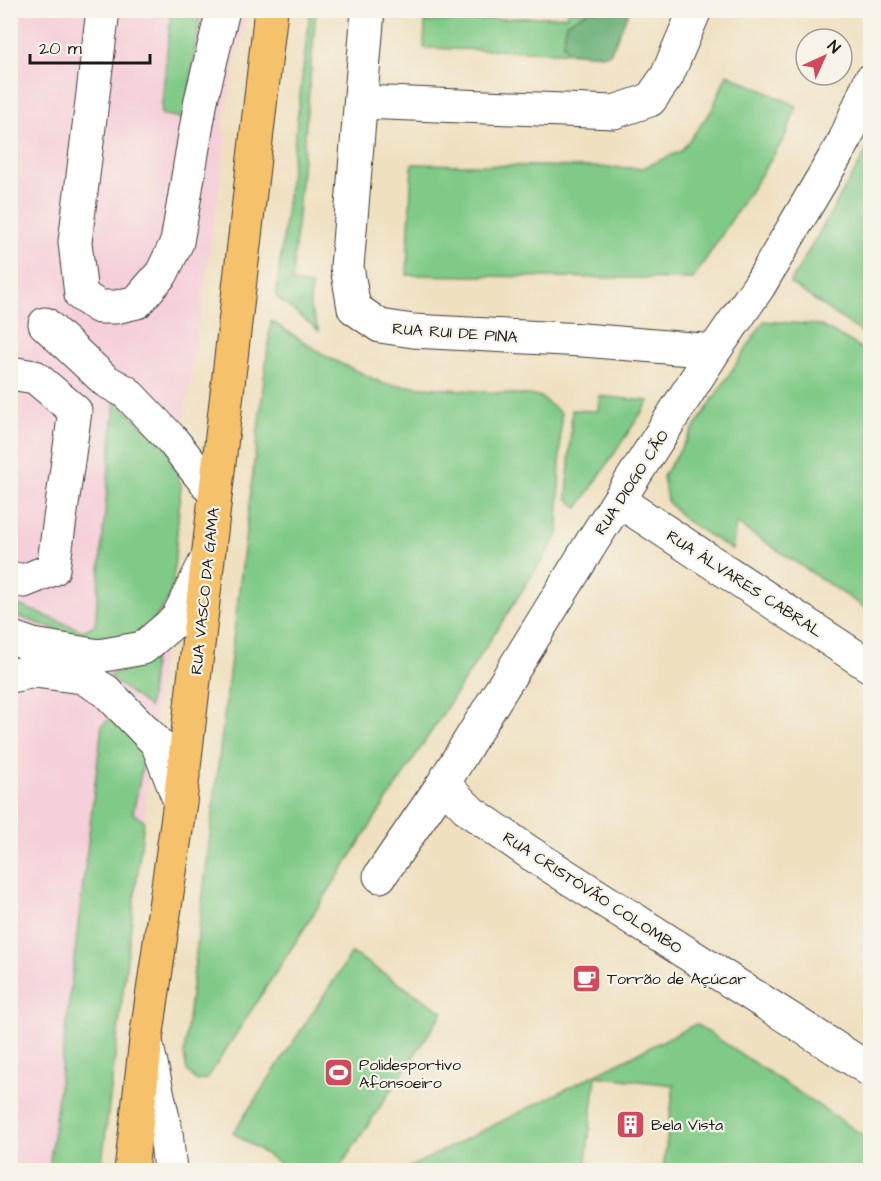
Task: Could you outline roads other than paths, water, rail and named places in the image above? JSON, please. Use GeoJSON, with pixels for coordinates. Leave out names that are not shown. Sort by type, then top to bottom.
{"type":"FeatureCollection","features":[{"type":"Feature","properties":{"kind":"main road","name":"RUA VASCO DA GAMA"},"geometry":{"type":"LineString","coordinates":[[131,1170],[146,1040],[180,802],[271,10]]}},
{"type":"Feature","properties":{"kind":"street"},"geometry":{"type":"LineString","coordinates":[[103,10],[75,242],[81,295],[99,307],[116,307],[137,302],[162,273],[177,242],[201,100],[223,10]]}},
{"type":"Feature","properties":{"kind":"street","name":"RUA RUI DE PINA"},"geometry":{"type":"LineString","coordinates":[[368,10],[347,267],[354,308],[380,326],[413,331],[583,340],[714,351]]}},
{"type":"Feature","properties":{"kind":"street"},"geometry":{"type":"LineString","coordinates":[[362,102],[614,112],[650,100],[667,76],[695,10]]}},
{"type":"Feature","properties":{"kind":"street","name":"RUA DIOGO CÃO"},"geometry":{"type":"LineString","coordinates":[[380,876],[443,784],[714,351],[759,286],[845,140],[870,81]]}},
{"type":"Feature","properties":{"kind":"street"},"geometry":{"type":"LineString","coordinates":[[45,324],[106,381],[126,392],[172,440],[215,494]]}},
{"type":"Feature","properties":{"kind":"street"},"geometry":{"type":"LineString","coordinates":[[10,373],[35,377],[75,411],[53,569],[24,581],[10,578]]}},
{"type":"Feature","properties":{"kind":"street","name":"RUA ÁLVARES CABRAL"},"geometry":{"type":"LineString","coordinates":[[620,501],[870,666]]}},
{"type":"Feature","properties":{"kind":"street"},"geometry":{"type":"LineString","coordinates":[[10,637],[33,645],[99,656],[143,648],[177,619],[207,560]]}},
{"type":"Feature","properties":{"kind":"street"},"geometry":{"type":"LineString","coordinates":[[22,673],[82,677],[106,692],[157,743],[180,802]]}},
{"type":"Feature","properties":{"kind":"street","name":"RUA CRISTÓVÃO COLOMBO"},"geometry":{"type":"LineString","coordinates":[[443,784],[471,812],[530,853],[870,1070]]}},
{"type":"Feature","properties":{"kind":"street"},"geometry":{"type":"LineString","coordinates":[[146,1040],[166,1132],[170,1170]]}},
{"type":"Feature","properties":{"kind":"place","name":"Torrão de Açúcar"},"geometry":{"type":"Point","coordinates":[586,978]}},
{"type":"Feature","properties":{"kind":"place","name":"Polidesportivo Afonsoeiro"},"geometry":{"type":"Point","coordinates":[338,1073]}},
{"type":"Feature","properties":{"kind":"place","name":"Bela Vista"},"geometry":{"type":"Point","coordinates":[630,1124]}}]}
